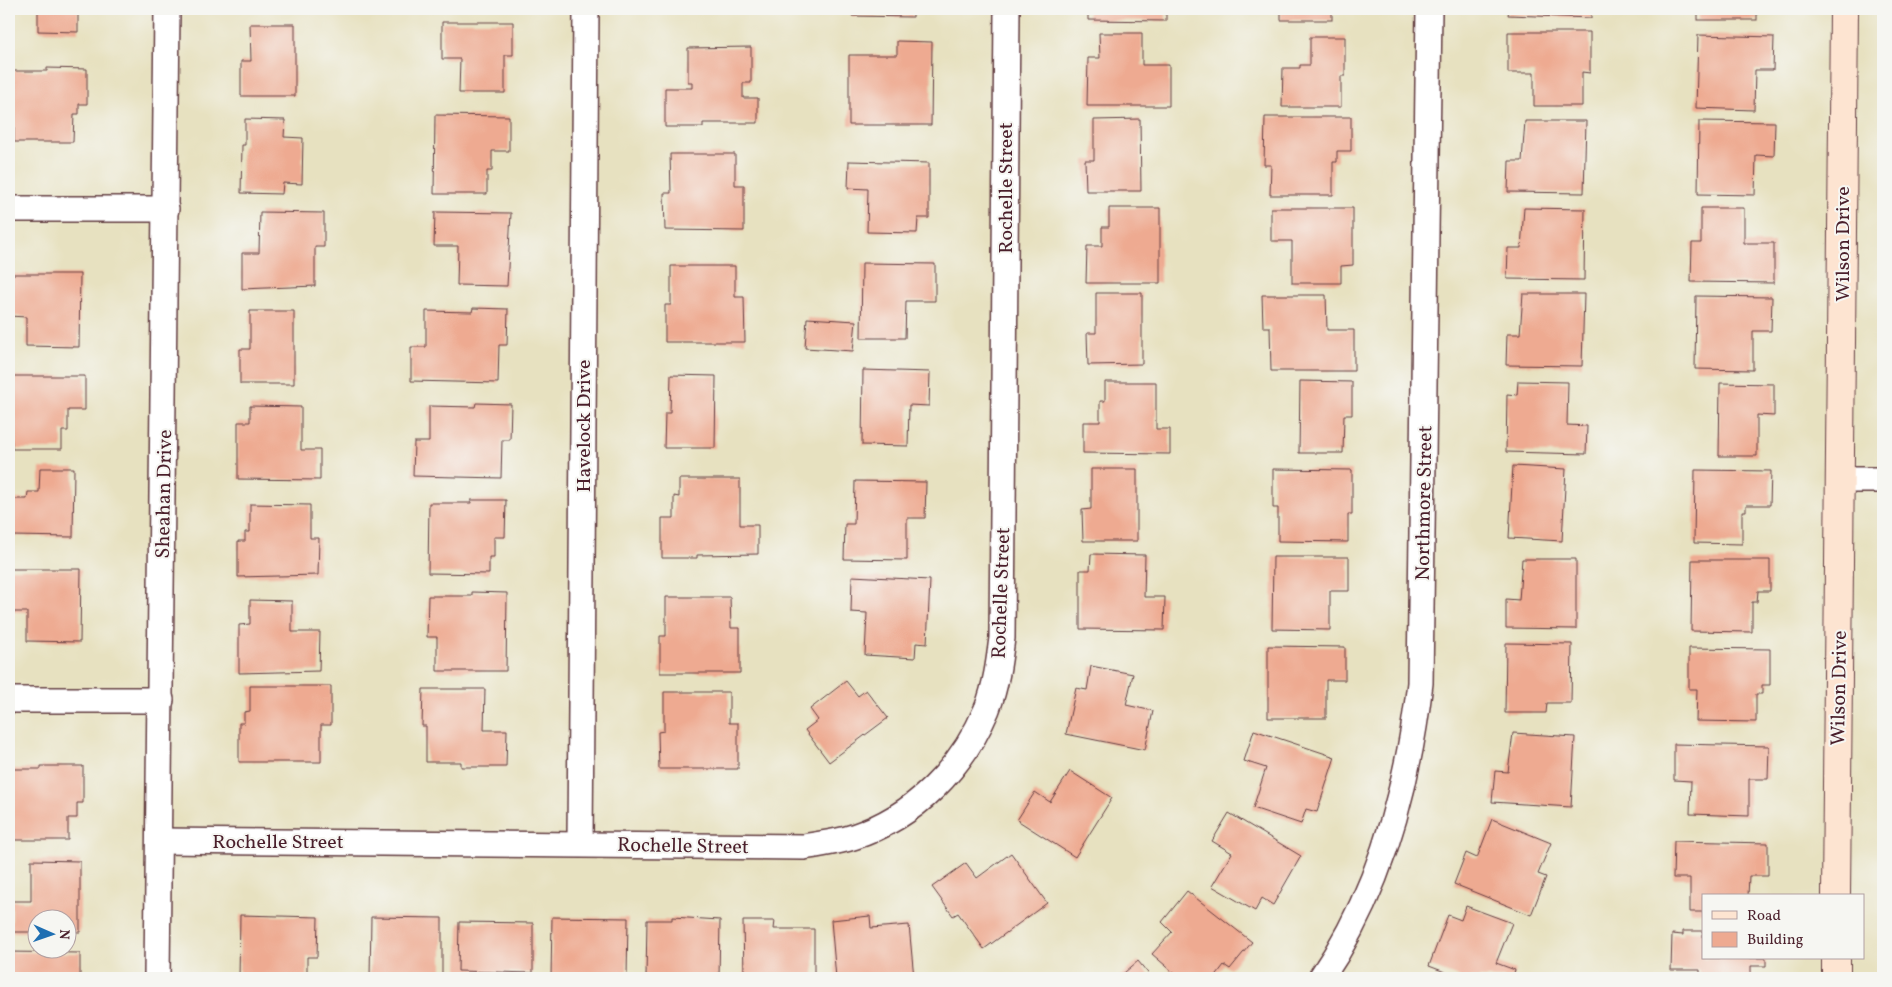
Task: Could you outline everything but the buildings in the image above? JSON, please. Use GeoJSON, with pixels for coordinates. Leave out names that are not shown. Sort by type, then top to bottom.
{"type":"FeatureCollection","features":[{"type":"Feature","properties":{"kind":"street","name":"Sheahan Drive"},"geometry":{"type":"LineString","coordinates":[[157,978],[166,209],[166,9]]}},
{"type":"Feature","properties":{"kind":"street","name":"Havelock Drive"},"geometry":{"type":"LineString","coordinates":[[580,844],[586,9]]}},
{"type":"Feature","properties":{"kind":"street","name":"Rochelle Street"},"geometry":{"type":"LineString","coordinates":[[159,840],[804,846],[852,838],[899,816],[930,794],[961,755],[976,732],[987,708],[998,674],[1002,638],[1007,9]]}},
{"type":"Feature","properties":{"kind":"street","name":"Northmore Street"},"geometry":{"type":"LineString","coordinates":[[1321,978],[1356,920],[1372,883],[1403,788],[1416,722],[1422,636],[1429,9]]}},
{"type":"Feature","properties":{"kind":"street","name":"Wilson Drive"},"geometry":{"type":"LineString","coordinates":[[1836,894],[1844,9]]}},
{"type":"Feature","properties":{"kind":"street"},"geometry":{"type":"LineString","coordinates":[[9,209],[166,209]]}},
{"type":"Feature","properties":{"kind":"street"},"geometry":{"type":"LineString","coordinates":[[1840,480],[1883,480]]}},
{"type":"Feature","properties":{"kind":"street"},"geometry":{"type":"LineString","coordinates":[[9,700],[161,700]]}},
{"type":"Feature","properties":{"kind":"street"},"geometry":{"type":"LineString","coordinates":[[1836,960],[1836,978]]}}]}
